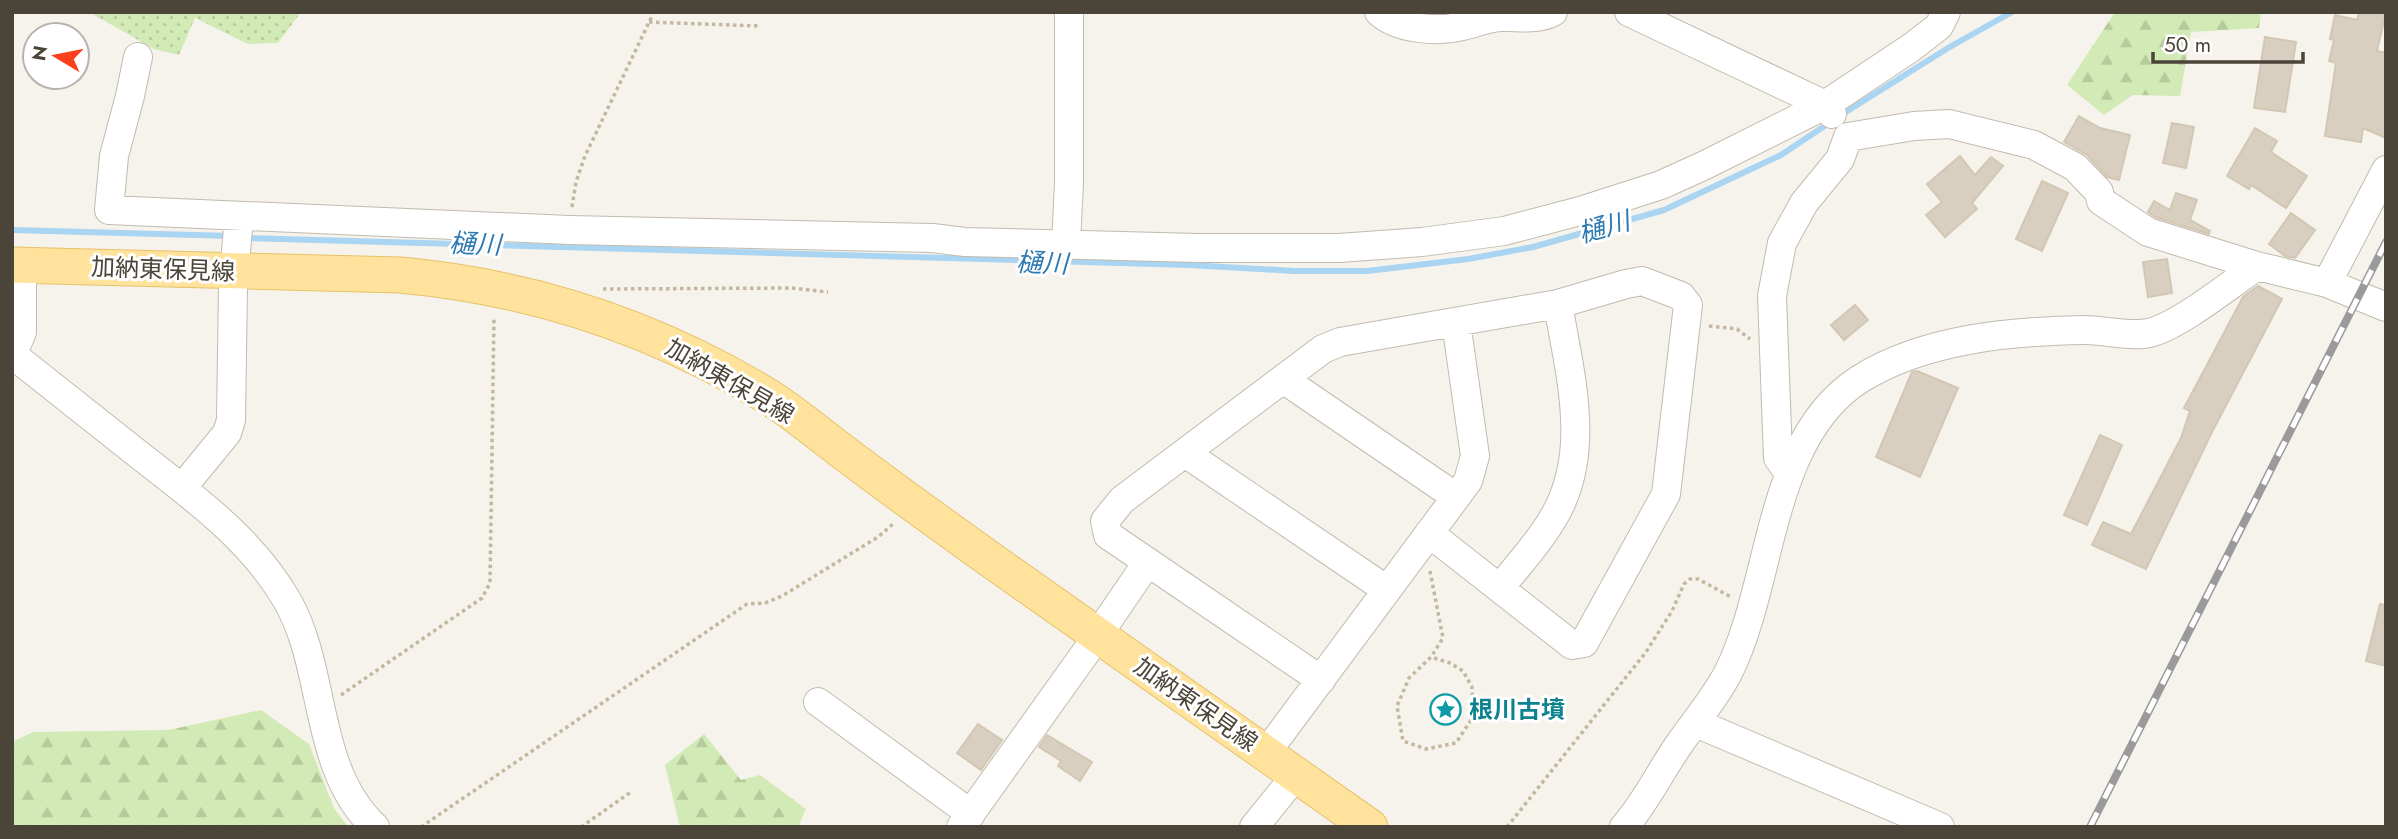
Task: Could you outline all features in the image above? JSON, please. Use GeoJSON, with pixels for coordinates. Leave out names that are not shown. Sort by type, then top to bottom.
{"type":"FeatureCollection","features":[{"type":"Feature","properties":{"kind":"main road","name":"加納東保見線"},"geometry":{"type":"LineString","coordinates":[[17,265],[235,264],[400,275],[496,288],[545,299],[625,326],[698,357],[771,399],[914,505],[1370,827]]}},
{"type":"Feature","properties":{"kind":"street"},"geometry":{"type":"LineString","coordinates":[[1066,243],[1069,183],[1069,12]]}},
{"type":"Feature","properties":{"kind":"street"},"geometry":{"type":"LineString","coordinates":[[1379,12],[1400,24],[1438,29],[1460,27],[1488,18],[1537,18],[1553,12]]}},
{"type":"Feature","properties":{"kind":"street"},"geometry":{"type":"LineString","coordinates":[[1629,12],[1836,120],[1914,126],[1949,124],[2034,145],[2075,167],[2099,192],[2101,201],[2148,233],[2256,266],[2327,283],[2386,307]]}},
{"type":"Feature","properties":{"kind":"street"},"geometry":{"type":"LineString","coordinates":[[138,57],[114,156],[109,209],[569,230],[1198,248],[1339,248],[1422,242],[1504,231],[1580,211],[1661,185],[1836,120],[1912,47],[1939,26],[1946,12]]}},
{"type":"Feature","properties":{"kind":"street"},"geometry":{"type":"LineString","coordinates":[[1789,472],[1778,458],[1772,296],[1782,243],[1804,203],[1840,159],[1836,120]]}},
{"type":"Feature","properties":{"kind":"street"},"geometry":{"type":"LineString","coordinates":[[2327,283],[2386,170]]}},
{"type":"Feature","properties":{"kind":"street"},"geometry":{"type":"LineString","coordinates":[[182,488],[227,433],[231,420],[235,264],[239,217]]}},
{"type":"Feature","properties":{"kind":"street"},"geometry":{"type":"LineString","coordinates":[[17,265],[22,332],[12,356],[182,488],[248,546],[282,594],[304,637],[320,710],[341,777],[366,818],[376,827]]}},
{"type":"Feature","properties":{"kind":"street"},"geometry":{"type":"LineString","coordinates":[[1624,827],[1728,672],[1750,613],[1789,472],[1805,438],[1832,402],[1858,380],[1894,359],[1931,346],[2030,333],[2086,330],[2148,333],[2176,321],[2256,266]]}},
{"type":"Feature","properties":{"kind":"street"},"geometry":{"type":"LineString","coordinates":[[1321,680],[1108,535],[1105,521],[1122,500],[1323,349],[1340,342],[1558,304],[1642,281],[1681,296],[1688,305],[1666,494],[1584,643],[1572,645],[1429,533]]}},
{"type":"Feature","properties":{"kind":"street"},"geometry":{"type":"LineString","coordinates":[[1500,588],[1552,521],[1573,472],[1577,442],[1574,401],[1558,304]]}},
{"type":"Feature","properties":{"kind":"street"},"geometry":{"type":"LineString","coordinates":[[1266,752],[1468,481],[1475,456],[1456,322]]}},
{"type":"Feature","properties":{"kind":"street"},"geometry":{"type":"LineString","coordinates":[[1283,379],[1456,497]]}},
{"type":"Feature","properties":{"kind":"street"},"geometry":{"type":"LineString","coordinates":[[1185,453],[1387,590]]}},
{"type":"Feature","properties":{"kind":"street"},"geometry":{"type":"LineString","coordinates":[[818,702],[966,820],[1147,563]]}},
{"type":"Feature","properties":{"kind":"street"},"geometry":{"type":"LineString","coordinates":[[1696,723],[1940,827]]}},
{"type":"Feature","properties":{"kind":"street"},"geometry":{"type":"LineString","coordinates":[[1254,827],[1297,774]]}},
{"type":"Feature","properties":{"kind":"path"},"geometry":{"type":"LineString","coordinates":[[569,230],[576,182],[585,156],[653,14]]}},
{"type":"Feature","properties":{"kind":"path"},"geometry":{"type":"LineString","coordinates":[[649,22],[759,26]]}},
{"type":"Feature","properties":{"kind":"path"},"geometry":{"type":"LineString","coordinates":[[320,710],[482,598],[490,583],[496,288]]}},
{"type":"Feature","properties":{"kind":"path"},"geometry":{"type":"LineString","coordinates":[[600,289],[791,288],[828,292]]}},
{"type":"Feature","properties":{"kind":"path"},"geometry":{"type":"LineString","coordinates":[[1686,324],[1737,328],[1773,359]]}},
{"type":"Feature","properties":{"kind":"path"},"geometry":{"type":"LineString","coordinates":[[421,827],[747,604],[765,603],[782,596],[877,537],[914,505]]}},
{"type":"Feature","properties":{"kind":"path"},"geometry":{"type":"LineString","coordinates":[[1507,827],[1646,652],[1672,611],[1684,584],[1690,579],[1699,579],[1740,603],[1750,613]]}},
{"type":"Feature","properties":{"kind":"path"},"geometry":{"type":"LineString","coordinates":[[1431,657],[1450,663],[1463,671],[1472,687],[1473,717],[1456,743],[1426,749],[1403,741],[1397,706],[1409,678],[1431,657],[1443,638],[1437,606]]}},
{"type":"Feature","properties":{"kind":"path"},"geometry":{"type":"LineString","coordinates":[[580,827],[631,792]]}},
{"type":"Feature","properties":{"kind":"green space"},"geometry":{"type":"Polygon","coordinates":[[[89,12],[301,12],[278,43],[248,44],[195,18],[179,55],[154,49],[89,12]]]}},
{"type":"Feature","properties":{"kind":"green space"},"geometry":{"type":"Polygon","coordinates":[[[2115,12],[2261,12],[2259,28],[2191,32],[2180,96],[2133,95],[2104,115],[2067,85],[2115,12]]]}},
{"type":"Feature","properties":{"kind":"green space"},"geometry":{"type":"Polygon","coordinates":[[[261,710],[309,744],[334,808],[348,827],[12,827],[12,742],[33,732],[169,730],[261,710]]]}},
{"type":"Feature","properties":{"kind":"green space"},"geometry":{"type":"Polygon","coordinates":[[[704,734],[741,780],[760,775],[806,809],[798,827],[680,827],[665,765],[704,734]]]}},
{"type":"Feature","properties":{"kind":"building"},"geometry":{"type":"Polygon","coordinates":[[[2359,12],[2386,12],[2377,51],[2386,53],[2386,138],[2363,128],[2361,142],[2325,136],[2336,63],[2329,61],[2334,40],[2330,39],[2335,15],[2357,20],[2359,12]]]}},
{"type":"Feature","properties":{"kind":"building"},"geometry":{"type":"Polygon","coordinates":[[[2265,37],[2296,42],[2285,112],[2254,108],[2265,37]]]}},
{"type":"Feature","properties":{"kind":"building"},"geometry":{"type":"Polygon","coordinates":[[[2079,116],[2100,128],[2130,135],[2119,180],[2107,177],[2087,155],[2064,142],[2079,116]]]}},
{"type":"Feature","properties":{"kind":"building"},"geometry":{"type":"Polygon","coordinates":[[[2172,123],[2194,127],[2186,168],[2163,163],[2172,123]]]}},
{"type":"Feature","properties":{"kind":"building"},"geometry":{"type":"Polygon","coordinates":[[[2255,128],[2277,141],[2271,152],[2307,176],[2286,208],[2251,185],[2249,189],[2227,176],[2255,128]]]}},
{"type":"Feature","properties":{"kind":"building"},"geometry":{"type":"Polygon","coordinates":[[[1960,156],[1975,175],[1991,157],[2003,166],[1972,203],[1977,209],[1945,237],[1926,215],[1942,202],[1927,184],[1960,156]]]}},
{"type":"Feature","properties":{"kind":"building"},"geometry":{"type":"Polygon","coordinates":[[[2042,181],[2068,193],[2042,251],[2016,239],[2042,181]]]}},
{"type":"Feature","properties":{"kind":"building"},"geometry":{"type":"Polygon","coordinates":[[[2176,193],[2197,200],[2190,220],[2210,231],[2209,234],[2155,217],[2148,212],[2154,201],[2170,210],[2176,193]]]}},
{"type":"Feature","properties":{"kind":"building"},"geometry":{"type":"Polygon","coordinates":[[[2291,213],[2315,230],[2295,258],[2285,256],[2269,244],[2291,213]]]}},
{"type":"Feature","properties":{"kind":"building"},"geometry":{"type":"Polygon","coordinates":[[[2167,259],[2172,293],[2148,297],[2143,262],[2167,259]]]}},
{"type":"Feature","properties":{"kind":"building"},"geometry":{"type":"Polygon","coordinates":[[[2258,286],[2282,299],[2212,432],[2146,569],[2092,545],[2103,522],[2131,534],[2181,438],[2190,411],[2184,408],[2243,297],[2258,286]]]}},
{"type":"Feature","properties":{"kind":"building"},"geometry":{"type":"Polygon","coordinates":[[[1855,305],[1868,320],[1844,340],[1831,325],[1855,305]]]}},
{"type":"Feature","properties":{"kind":"building"},"geometry":{"type":"Polygon","coordinates":[[[1917,371],[1958,388],[1920,477],[1876,457],[1912,372],[1917,371]]]}},
{"type":"Feature","properties":{"kind":"building"},"geometry":{"type":"Polygon","coordinates":[[[2100,435],[2122,445],[2087,525],[2064,515],[2100,435]]]}},
{"type":"Feature","properties":{"kind":"building"},"geometry":{"type":"Polygon","coordinates":[[[2380,604],[2386,605],[2386,666],[2366,661],[2380,604]]]}},
{"type":"Feature","properties":{"kind":"building"},"geometry":{"type":"Polygon","coordinates":[[[978,724],[1002,740],[981,770],[957,753],[978,724]]]}},
{"type":"Feature","properties":{"kind":"building"},"geometry":{"type":"Polygon","coordinates":[[[1047,735],[1092,762],[1080,781],[1058,766],[1061,761],[1039,747],[1047,735]]]}},
{"type":"Feature","properties":{"kind":"waterway","name":"樋川"},"geometry":{"type":"LineString","coordinates":[[1841,115],[1948,48],[2012,12]]}},
{"type":"Feature","properties":{"kind":"waterway","name":"樋川"},"geometry":{"type":"LineString","coordinates":[[245,238],[1190,265],[1294,271],[1367,271],[1468,259],[1533,247],[1664,210],[1781,155],[1832,121]]}},
{"type":"Feature","properties":{"kind":"waterway","name":"樋川"},"geometry":{"type":"LineString","coordinates":[[12,230],[231,236]]}},
{"type":"Feature","properties":{"kind":"railway"},"geometry":{"type":"LineString","coordinates":[[2090,827],[2386,242]]}},
{"type":"Feature","properties":{"kind":"place","name":"根川古墳"},"geometry":{"type":"Point","coordinates":[1446,709]}}]}
